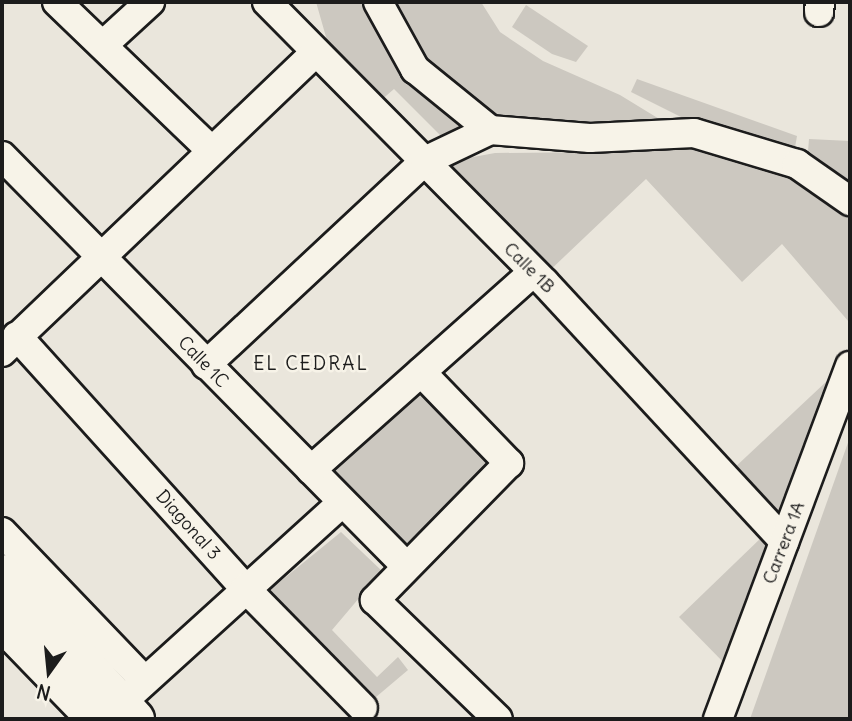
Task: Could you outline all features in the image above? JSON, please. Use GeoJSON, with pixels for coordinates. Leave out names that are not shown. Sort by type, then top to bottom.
{"type":"FeatureCollection","features":[{"type":"Feature","properties":{"kind":"main road"},"geometry":{"type":"LineString","coordinates":[[2,574],[124,705]]}},
{"type":"Feature","properties":{"kind":"main road"},"geometry":{"type":"LineString","coordinates":[[2,621],[124,705]]}},
{"type":"Feature","properties":{"kind":"street"},"geometry":{"type":"LineString","coordinates":[[57,2],[211,150]]}},
{"type":"Feature","properties":{"kind":"street"},"geometry":{"type":"LineString","coordinates":[[103,45],[150,2]]}},
{"type":"Feature","properties":{"kind":"street","name":"Calle 1B"},"geometry":{"type":"LineString","coordinates":[[267,2],[533,272],[784,541]]}},
{"type":"Feature","properties":{"kind":"street"},"geometry":{"type":"LineString","coordinates":[[378,2],[415,69],[490,130]]}},
{"type":"Feature","properties":{"kind":"street"},"geometry":{"type":"LineString","coordinates":[[9,344],[316,52]]}},
{"type":"Feature","properties":{"kind":"street"},"geometry":{"type":"LineString","coordinates":[[206,365],[425,161],[490,130],[590,138],[694,133],[797,164],[850,201]]}},
{"type":"Feature","properties":{"kind":"street","name":"Calle 1C"},"geometry":{"type":"LineString","coordinates":[[7,171],[100,256],[406,566]]}},
{"type":"Feature","properties":{"kind":"street"},"geometry":{"type":"LineString","coordinates":[[311,470],[533,272]]}},
{"type":"Feature","properties":{"kind":"street","name":"Diagonal 3"},"geometry":{"type":"LineString","coordinates":[[9,344],[363,708]]}},
{"type":"Feature","properties":{"kind":"street","name":"Carrera 1A"},"geometry":{"type":"LineString","coordinates":[[718,719],[850,366]]}},
{"type":"Feature","properties":{"kind":"street"},"geometry":{"type":"LineString","coordinates":[[421,372],[509,463],[375,600],[498,719]]}},
{"type":"Feature","properties":{"kind":"street"},"geometry":{"type":"LineString","coordinates":[[2,532],[124,705],[245,588],[342,503]]}},
{"type":"Feature","properties":{"kind":"shaded area"},"geometry":{"type":"Polygon","coordinates":[[[316,2],[373,2],[479,128],[448,143],[394,89],[379,102],[332,58],[316,2]]]}},
{"type":"Feature","properties":{"kind":"shaded area"},"geometry":{"type":"Polygon","coordinates":[[[390,2],[481,2],[500,32],[543,61],[620,95],[674,128],[494,124],[443,88],[390,2]]]}},
{"type":"Feature","properties":{"kind":"shaded area"},"geometry":{"type":"Polygon","coordinates":[[[526,5],[588,46],[576,62],[552,54],[512,27],[526,5]]]}},
{"type":"Feature","properties":{"kind":"shaded area"},"geometry":{"type":"Polygon","coordinates":[[[637,79],[797,136],[794,153],[691,122],[631,92],[637,79]]]}},
{"type":"Feature","properties":{"kind":"shaded area"},"geometry":{"type":"Polygon","coordinates":[[[809,139],[850,141],[850,193],[807,164],[809,139]]]}},
{"type":"Feature","properties":{"kind":"shaded area"},"geometry":{"type":"Polygon","coordinates":[[[691,143],[781,173],[843,211],[850,219],[849,322],[782,244],[742,282],[646,179],[545,275],[435,164],[495,153],[599,152],[691,143]]]}},
{"type":"Feature","properties":{"kind":"shaded area"},"geometry":{"type":"Polygon","coordinates":[[[424,377],[498,456],[403,552],[322,469],[424,377]]]}},
{"type":"Feature","properties":{"kind":"shaded area"},"geometry":{"type":"Polygon","coordinates":[[[828,380],[780,524],[731,471],[828,380]]]}},
{"type":"Feature","properties":{"kind":"shaded area"},"geometry":{"type":"Polygon","coordinates":[[[850,437],[850,719],[750,719],[850,437]]]}},
{"type":"Feature","properties":{"kind":"shaded area"},"geometry":{"type":"Polygon","coordinates":[[[341,532],[382,571],[332,630],[377,677],[398,657],[408,670],[363,708],[260,598],[341,532]]]}},
{"type":"Feature","properties":{"kind":"shaded area"},"geometry":{"type":"Polygon","coordinates":[[[763,536],[774,545],[727,666],[679,617],[763,536]]]}},
{"type":"Feature","properties":{"kind":"district","name":"EL CEDRAL"},"geometry":{"type":"Point","coordinates":[311,364]}}]}
